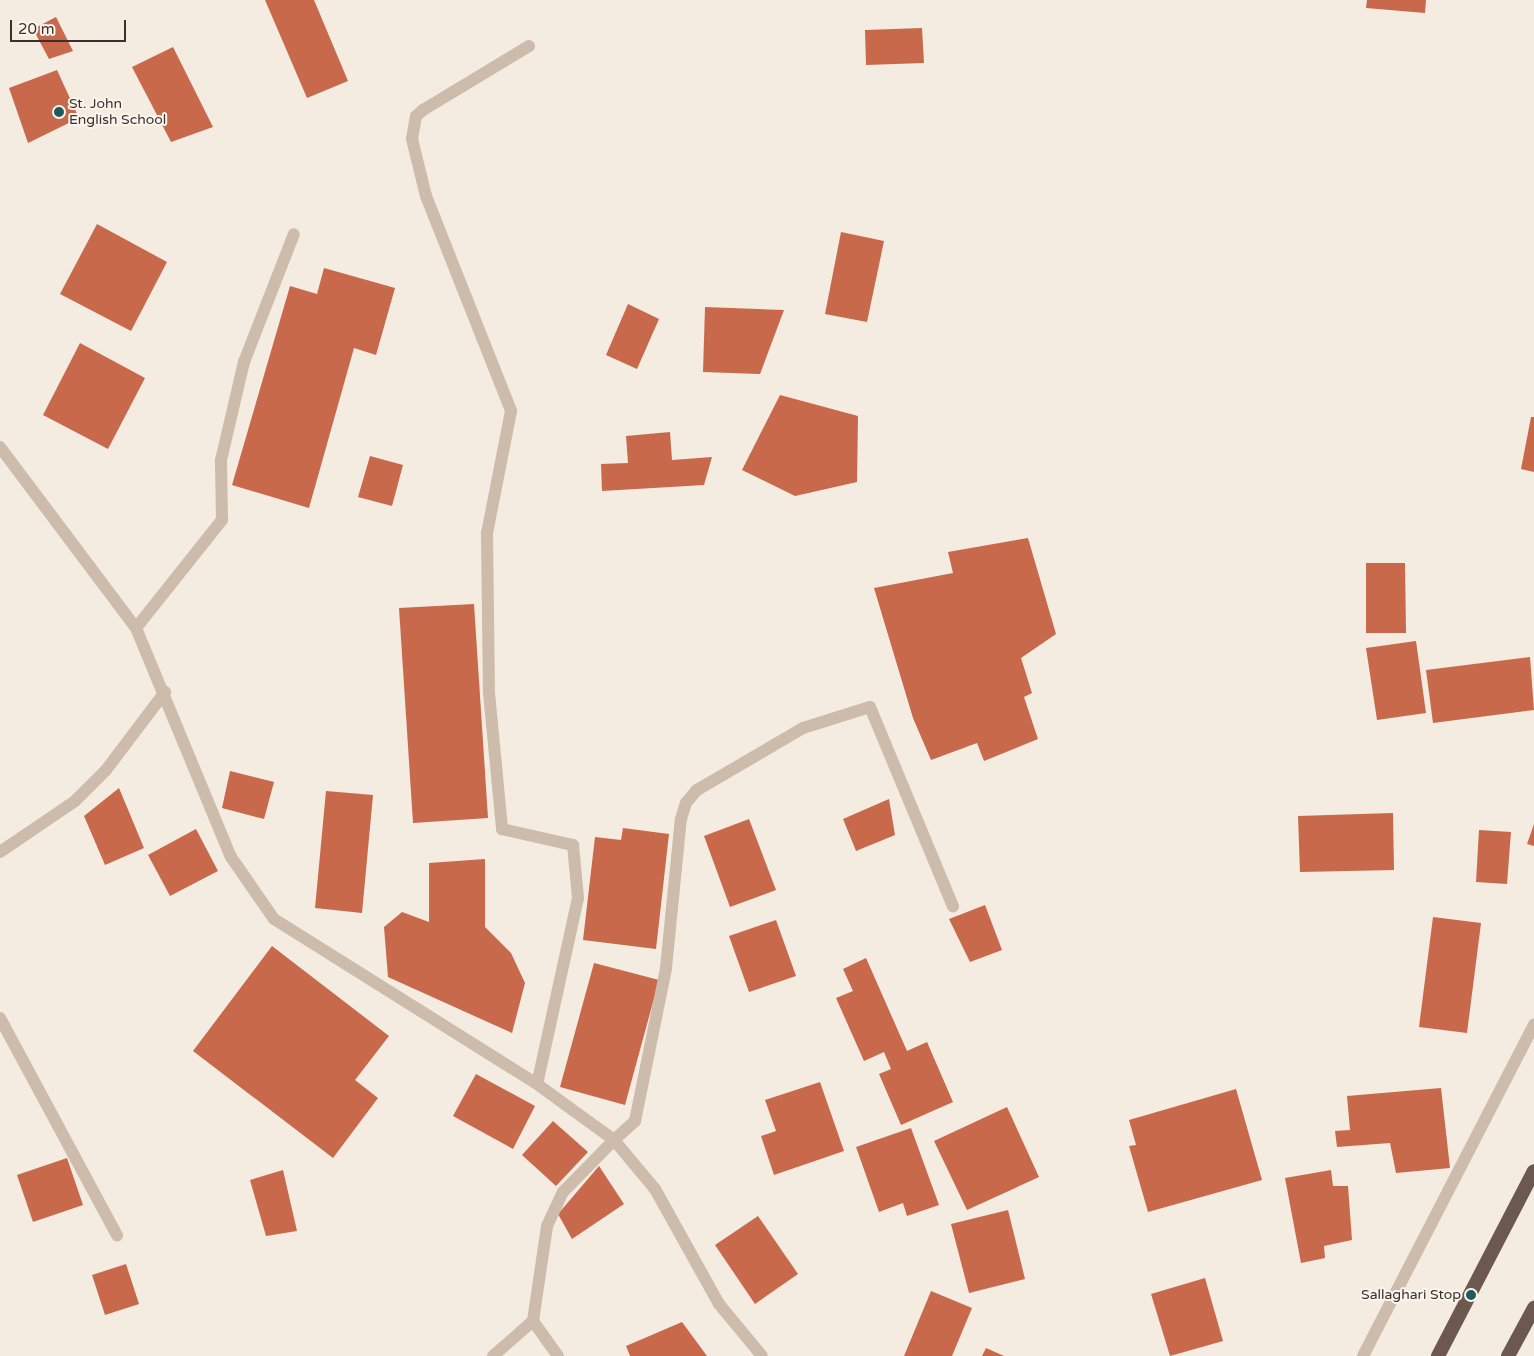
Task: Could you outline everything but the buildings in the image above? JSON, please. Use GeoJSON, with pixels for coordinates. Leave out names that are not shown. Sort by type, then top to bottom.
{"type":"FeatureCollection","features":[{"type":"Feature","properties":{"kind":"highway"},"geometry":{"type":"LineString","coordinates":[[1438,1356],[1534,1171]]}},
{"type":"Feature","properties":{"kind":"highway"},"geometry":{"type":"LineString","coordinates":[[1508,1356],[1534,1308]]}},
{"type":"Feature","properties":{"kind":"street"},"geometry":{"type":"LineString","coordinates":[[529,46],[423,110],[416,116],[412,139],[426,196],[511,411],[487,533],[488,693],[502,829],[573,845],[578,898],[537,1084]]}},
{"type":"Feature","properties":{"kind":"street"},"geometry":{"type":"LineString","coordinates":[[136,628],[222,520],[221,460],[244,362],[294,234]]}},
{"type":"Feature","properties":{"kind":"street"},"geometry":{"type":"LineString","coordinates":[[0,447],[136,628],[165,692],[231,857],[274,919],[537,1084],[614,1140],[655,1189],[719,1304],[762,1356]]}},
{"type":"Feature","properties":{"kind":"street"},"geometry":{"type":"LineString","coordinates":[[0,852],[75,801],[106,770],[165,692]]}},
{"type":"Feature","properties":{"kind":"street"},"geometry":{"type":"LineString","coordinates":[[493,1356],[533,1321],[548,1226],[563,1192],[635,1121],[666,968],[681,819],[686,803],[697,790],[803,728],[870,707],[953,906]]}},
{"type":"Feature","properties":{"kind":"street"},"geometry":{"type":"LineString","coordinates":[[0,1018],[117,1235]]}},
{"type":"Feature","properties":{"kind":"street"},"geometry":{"type":"LineString","coordinates":[[1363,1356],[1534,1024]]}},
{"type":"Feature","properties":{"kind":"street"},"geometry":{"type":"LineString","coordinates":[[533,1321],[558,1356]]}},
{"type":"Feature","properties":{"kind":"place","name":"St. John English School"},"geometry":{"type":"Point","coordinates":[59,112]}},
{"type":"Feature","properties":{"kind":"place","name":"Sallaghari Stop"},"geometry":{"type":"Point","coordinates":[1471,1295]}}]}
